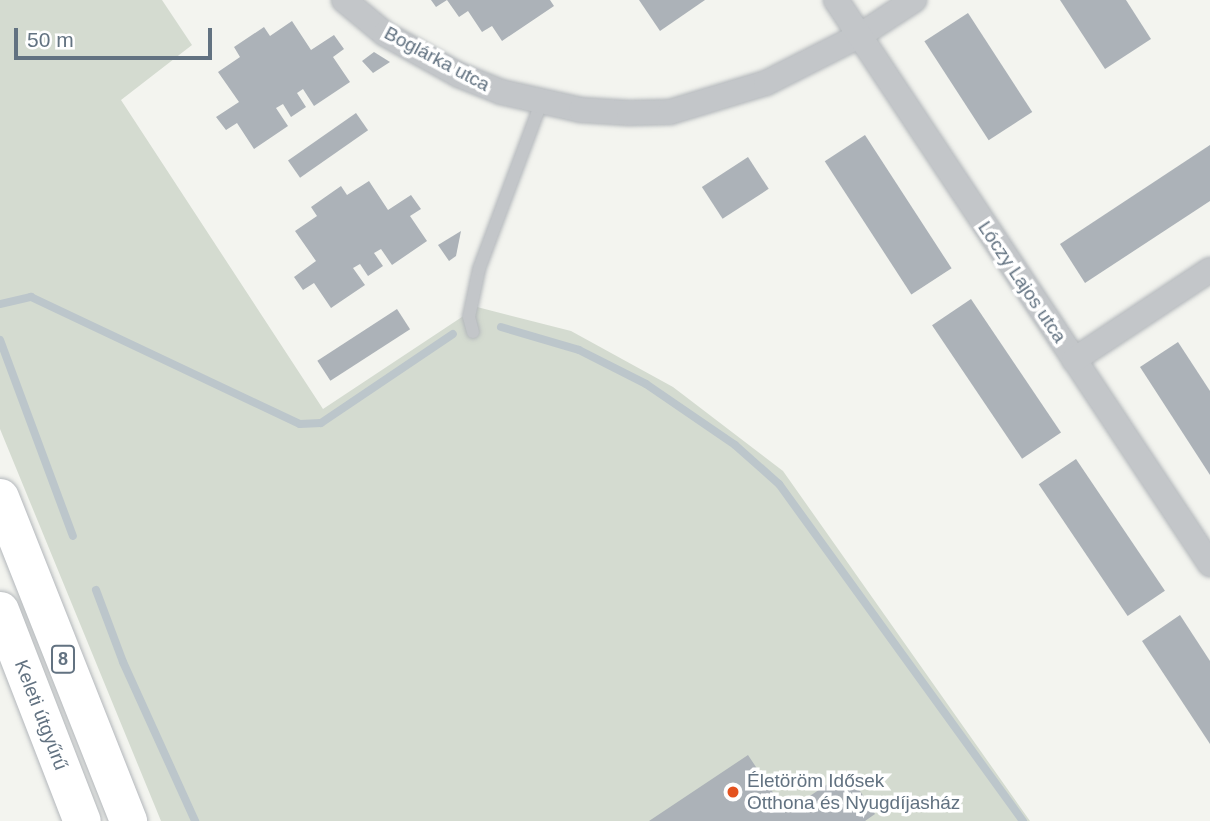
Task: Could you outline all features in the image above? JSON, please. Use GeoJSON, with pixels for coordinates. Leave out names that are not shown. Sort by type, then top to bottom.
{"type":"FeatureCollection","features":[{"type":"Feature","properties":{"kind":"main road","name":"Keleti útgyűrű"},"geometry":{"type":"LineString","coordinates":[[0,497],[128,821]]}},
{"type":"Feature","properties":{"kind":"main road","name":"Keleti útgyűrű"},"geometry":{"type":"LineString","coordinates":[[0,610],[82,821]]}},
{"type":"Feature","properties":{"kind":"street","name":"Boglárka utca"},"geometry":{"type":"LineString","coordinates":[[344,0],[385,34],[459,75],[541,103],[629,113],[670,112],[766,83],[859,36],[914,0]]}},
{"type":"Feature","properties":{"kind":"street","name":"Lóczy Lajos utca"},"geometry":{"type":"LineString","coordinates":[[836,0],[1210,564]]}},
{"type":"Feature","properties":{"kind":"street"},"geometry":{"type":"LineString","coordinates":[[1074,360],[1210,270]]}},
{"type":"Feature","properties":{"kind":"lane"},"geometry":{"type":"LineString","coordinates":[[473,332],[469,317],[479,269],[541,103]]}},
{"type":"Feature","properties":{"kind":"shaded area"},"geometry":{"type":"Polygon","coordinates":[[[0,0],[162,0],[192,45],[121,100],[323,409],[477,307],[571,331],[673,387],[783,471],[1030,821],[161,821],[0,429],[0,0]]]}},
{"type":"Feature","properties":{"kind":"building"},"geometry":{"type":"Polygon","coordinates":[[[431,0],[447,0],[436,7],[431,0]]]}},
{"type":"Feature","properties":{"kind":"building"},"geometry":{"type":"Polygon","coordinates":[[[447,0],[550,0],[554,6],[502,41],[492,26],[482,32],[468,11],[459,17],[447,0]]]}},
{"type":"Feature","properties":{"kind":"building"},"geometry":{"type":"Polygon","coordinates":[[[639,0],[705,0],[660,31],[639,0]]]}},
{"type":"Feature","properties":{"kind":"building"},"geometry":{"type":"Polygon","coordinates":[[[1060,0],[1126,0],[1151,39],[1105,69],[1060,0]]]}},
{"type":"Feature","properties":{"kind":"building"},"geometry":{"type":"Polygon","coordinates":[[[968,13],[1032,112],[989,140],[924,41],[968,13]]]}},
{"type":"Feature","properties":{"kind":"building"},"geometry":{"type":"Polygon","coordinates":[[[292,21],[311,50],[334,35],[344,49],[333,57],[350,82],[314,106],[303,89],[297,93],[306,107],[291,117],[283,104],[276,108],[288,126],[254,149],[237,123],[226,130],[216,117],[239,102],[218,72],[240,57],[234,47],[264,27],[270,36],[292,21]]]}},
{"type":"Feature","properties":{"kind":"building"},"geometry":{"type":"Polygon","coordinates":[[[374,52],[390,62],[373,73],[362,61],[374,52]]]}},
{"type":"Feature","properties":{"kind":"building"},"geometry":{"type":"Polygon","coordinates":[[[356,113],[368,130],[300,178],[288,161],[356,113]]]}},
{"type":"Feature","properties":{"kind":"building"},"geometry":{"type":"Polygon","coordinates":[[[865,135],[952,268],[911,294],[825,161],[865,135]]]}},
{"type":"Feature","properties":{"kind":"building"},"geometry":{"type":"Polygon","coordinates":[[[1210,145],[1210,201],[1085,283],[1060,244],[1210,145]]]}},
{"type":"Feature","properties":{"kind":"building"},"geometry":{"type":"Polygon","coordinates":[[[748,157],[769,189],[723,219],[702,187],[748,157]]]}},
{"type":"Feature","properties":{"kind":"building"},"geometry":{"type":"Polygon","coordinates":[[[369,181],[388,210],[411,195],[421,209],[410,216],[427,241],[392,265],[381,249],[374,253],[383,266],[368,276],[360,264],[353,268],[365,285],[331,308],[314,283],[303,290],[294,277],[316,261],[295,231],[317,216],[311,207],[341,186],[347,195],[369,181]]]}},
{"type":"Feature","properties":{"kind":"building"},"geometry":{"type":"Polygon","coordinates":[[[461,231],[456,256],[449,261],[438,245],[461,231]]]}},
{"type":"Feature","properties":{"kind":"building"},"geometry":{"type":"Polygon","coordinates":[[[971,299],[1061,432],[1022,459],[932,325],[971,299]]]}},
{"type":"Feature","properties":{"kind":"building"},"geometry":{"type":"Polygon","coordinates":[[[397,309],[410,329],[330,381],[317,361],[397,309]]]}},
{"type":"Feature","properties":{"kind":"building"},"geometry":{"type":"Polygon","coordinates":[[[1178,342],[1210,391],[1210,475],[1140,367],[1178,342]]]}},
{"type":"Feature","properties":{"kind":"building"},"geometry":{"type":"Polygon","coordinates":[[[1076,459],[1165,591],[1128,616],[1039,484],[1076,459]]]}},
{"type":"Feature","properties":{"kind":"building"},"geometry":{"type":"Polygon","coordinates":[[[1180,615],[1210,661],[1210,744],[1142,641],[1180,615]]]}},
{"type":"Feature","properties":{"kind":"building","name":"Életöröm Idősek Otthona és Nyugdíjasház"},"geometry":{"type":"Polygon","coordinates":[[[748,755],[786,812],[847,771],[875,814],[865,821],[649,821],[748,755]]]}},
{"type":"Feature","properties":{"kind":"waterway"},"geometry":{"type":"LineString","coordinates":[[0,304],[31,297],[300,424],[321,423],[453,334]]}},
{"type":"Feature","properties":{"kind":"waterway"},"geometry":{"type":"LineString","coordinates":[[501,327],[579,350],[646,384],[735,445],[779,484],[1023,821]]}},
{"type":"Feature","properties":{"kind":"waterway"},"geometry":{"type":"LineString","coordinates":[[0,340],[73,536]]}},
{"type":"Feature","properties":{"kind":"waterway"},"geometry":{"type":"LineString","coordinates":[[96,590],[123,662],[195,821]]}},
{"type":"Feature","properties":{"kind":"place","name":"Életöröm Idősek Otthona és Nyugdíjasház"},"geometry":{"type":"Point","coordinates":[733,792]}}]}
